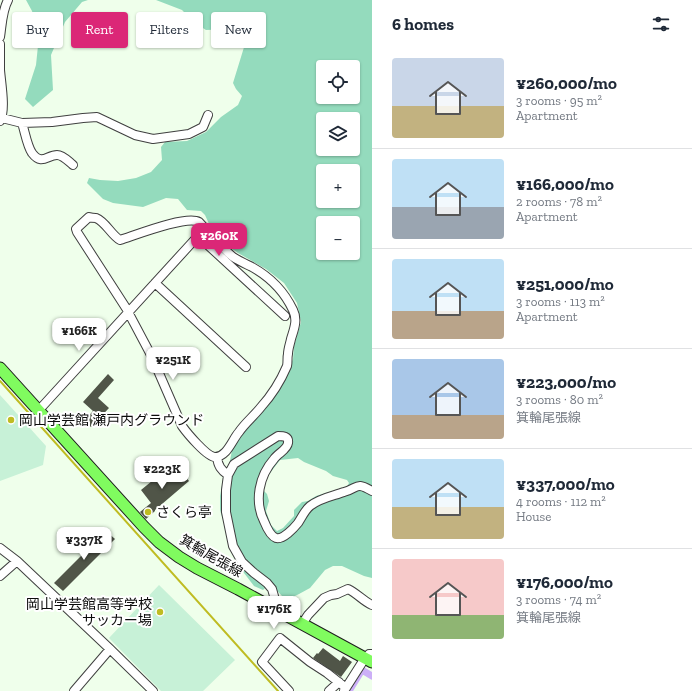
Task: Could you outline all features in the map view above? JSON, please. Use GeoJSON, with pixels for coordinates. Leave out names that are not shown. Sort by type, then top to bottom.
{"type":"FeatureCollection","features":[{"type":"Feature","properties":{"kind":"main road","name":"箕輪尾張線"},"geometry":{"type":"LineString","coordinates":[[0,368],[159,542],[191,564],[302,624],[370,658]]}},
{"type":"Feature","properties":{"kind":"street"},"geometry":{"type":"LineString","coordinates":[[0,37],[3,14],[8,0]]}},
{"type":"Feature","properties":{"kind":"street"},"geometry":{"type":"LineString","coordinates":[[0,44],[0,70],[3,104],[1,120],[22,123],[97,117],[135,134],[154,139],[189,134],[203,127],[208,115]]}},
{"type":"Feature","properties":{"kind":"street"},"geometry":{"type":"LineString","coordinates":[[22,123],[31,152],[37,158],[43,160],[58,155],[64,157],[73,165]]}},
{"type":"Feature","properties":{"kind":"street"},"geometry":{"type":"LineString","coordinates":[[90,218],[96,218],[101,221],[116,238],[120,240],[173,222],[195,220],[200,222],[235,259],[253,267],[273,281],[283,293],[294,311],[296,320],[288,353],[288,361],[280,380],[262,406],[239,431],[229,448],[217,457],[213,457],[207,453],[182,426],[131,310],[126,308],[76,232],[76,229],[90,218]]}},
{"type":"Feature","properties":{"kind":"street"},"geometry":{"type":"LineString","coordinates":[[39,410],[198,236],[285,316]]}},
{"type":"Feature","properties":{"kind":"street"},"geometry":{"type":"LineString","coordinates":[[155,283],[246,367]]}},
{"type":"Feature","properties":{"kind":"street"},"geometry":{"type":"LineString","coordinates":[[271,607],[274,596],[272,589],[242,562],[233,546],[226,512],[226,490],[228,475],[234,464],[278,436],[284,436],[287,438],[288,445],[275,457],[267,468],[259,489],[258,502],[260,514],[266,528],[276,538],[285,536],[298,523],[310,506],[316,502],[347,491],[358,485],[372,490]]}},
{"type":"Feature","properties":{"kind":"street"},"geometry":{"type":"LineString","coordinates":[[217,457],[218,465],[228,475]]}},
{"type":"Feature","properties":{"kind":"street"},"geometry":{"type":"LineString","coordinates":[[0,548],[17,561],[153,691]]}},
{"type":"Feature","properties":{"kind":"street"},"geometry":{"type":"LineString","coordinates":[[0,576],[17,561]]}},
{"type":"Feature","properties":{"kind":"street"},"geometry":{"type":"LineString","coordinates":[[302,624],[308,615],[324,598],[348,589],[372,605]]}},
{"type":"Feature","properties":{"kind":"street"},"geometry":{"type":"LineString","coordinates":[[289,691],[262,662],[280,638],[310,662],[339,682],[345,690],[370,658]]}},
{"type":"Feature","properties":{"kind":"street"},"geometry":{"type":"LineString","coordinates":[[74,691],[110,649]]}},
{"type":"Feature","properties":{"kind":"street"},"geometry":{"type":"LineString","coordinates":[[329,691],[339,682]]}},
{"type":"Feature","properties":{"kind":"green space"},"geometry":{"type":"Polygon","coordinates":[[[26,0],[88,0],[82,2],[74,12],[71,12],[71,15],[63,27],[63,12],[32,11],[26,0]]]}},
{"type":"Feature","properties":{"kind":"green space"},"geometry":{"type":"Polygon","coordinates":[[[156,0],[372,0],[372,578],[342,566],[333,566],[325,570],[310,588],[291,598],[282,596],[272,585],[268,585],[263,590],[254,586],[244,573],[231,547],[220,510],[220,496],[223,480],[229,466],[233,445],[273,398],[286,377],[293,359],[294,346],[301,322],[297,303],[284,283],[266,269],[228,246],[210,226],[205,215],[201,211],[187,210],[178,199],[166,198],[143,207],[113,203],[103,199],[87,183],[89,178],[118,181],[136,178],[151,172],[162,160],[161,147],[165,142],[187,141],[206,132],[221,117],[238,105],[242,96],[233,83],[244,48],[266,48],[266,12],[211,12],[211,30],[206,30],[203,28],[203,12],[184,12],[156,0]],[[298,458],[280,460],[267,477],[263,490],[267,494],[269,501],[266,511],[271,525],[277,531],[283,528],[294,516],[294,510],[302,502],[329,492],[345,490],[349,483],[347,480],[333,476],[326,471],[298,458]]]}},
{"type":"Feature","properties":{"kind":"green space"},"geometry":{"type":"Polygon","coordinates":[[[38,48],[54,48],[51,55],[53,90],[33,107],[25,99],[36,65],[38,48]]]}},
{"type":"Feature","properties":{"kind":"green space","name":"岡山学芸館 瀬戸内グラウンド"},"geometry":{"type":"Polygon","coordinates":[[[0,395],[46,446],[43,465],[0,481],[0,395]]]}},
{"type":"Feature","properties":{"kind":"green space","name":"岡山学芸館高等学校 サッカー場"},"geometry":{"type":"Polygon","coordinates":[[[159,585],[235,660],[203,691],[161,691],[109,638],[159,585]]]}},
{"type":"Feature","properties":{"kind":"building"},"geometry":{"type":"Polygon","coordinates":[[[108,374],[114,380],[98,398],[109,408],[91,427],[84,421],[93,411],[83,402],[108,374]]]}},
{"type":"Feature","properties":{"kind":"building"},"geometry":{"type":"Polygon","coordinates":[[[169,467],[175,475],[181,471],[189,481],[146,519],[140,512],[151,503],[141,490],[169,467]]]}},
{"type":"Feature","properties":{"kind":"building"},"geometry":{"type":"Polygon","coordinates":[[[106,531],[115,539],[63,591],[54,583],[106,531]]]}},
{"type":"Feature","properties":{"kind":"building"},"geometry":{"type":"Polygon","coordinates":[[[323,648],[340,661],[343,656],[352,662],[341,677],[313,658],[323,648]]]}},
{"type":"Feature","properties":{"kind":"waterway"},"geometry":{"type":"LineString","coordinates":[[349,691],[362,670],[372,676]]}},
{"type":"Feature","properties":{"kind":"railway"},"geometry":{"type":"LineString","coordinates":[[0,381],[278,691]]}},
{"type":"Feature","properties":{"kind":"place","name":"岡山学芸館 瀬戸内グラウンド"},"geometry":{"type":"Point","coordinates":[11,420]}},
{"type":"Feature","properties":{"kind":"place","name":"さくら亭"},"geometry":{"type":"Point","coordinates":[148,512]}},
{"type":"Feature","properties":{"kind":"place","name":"岡山学芸館高等学校 サッカー場"},"geometry":{"type":"Point","coordinates":[160,612]}}]}
